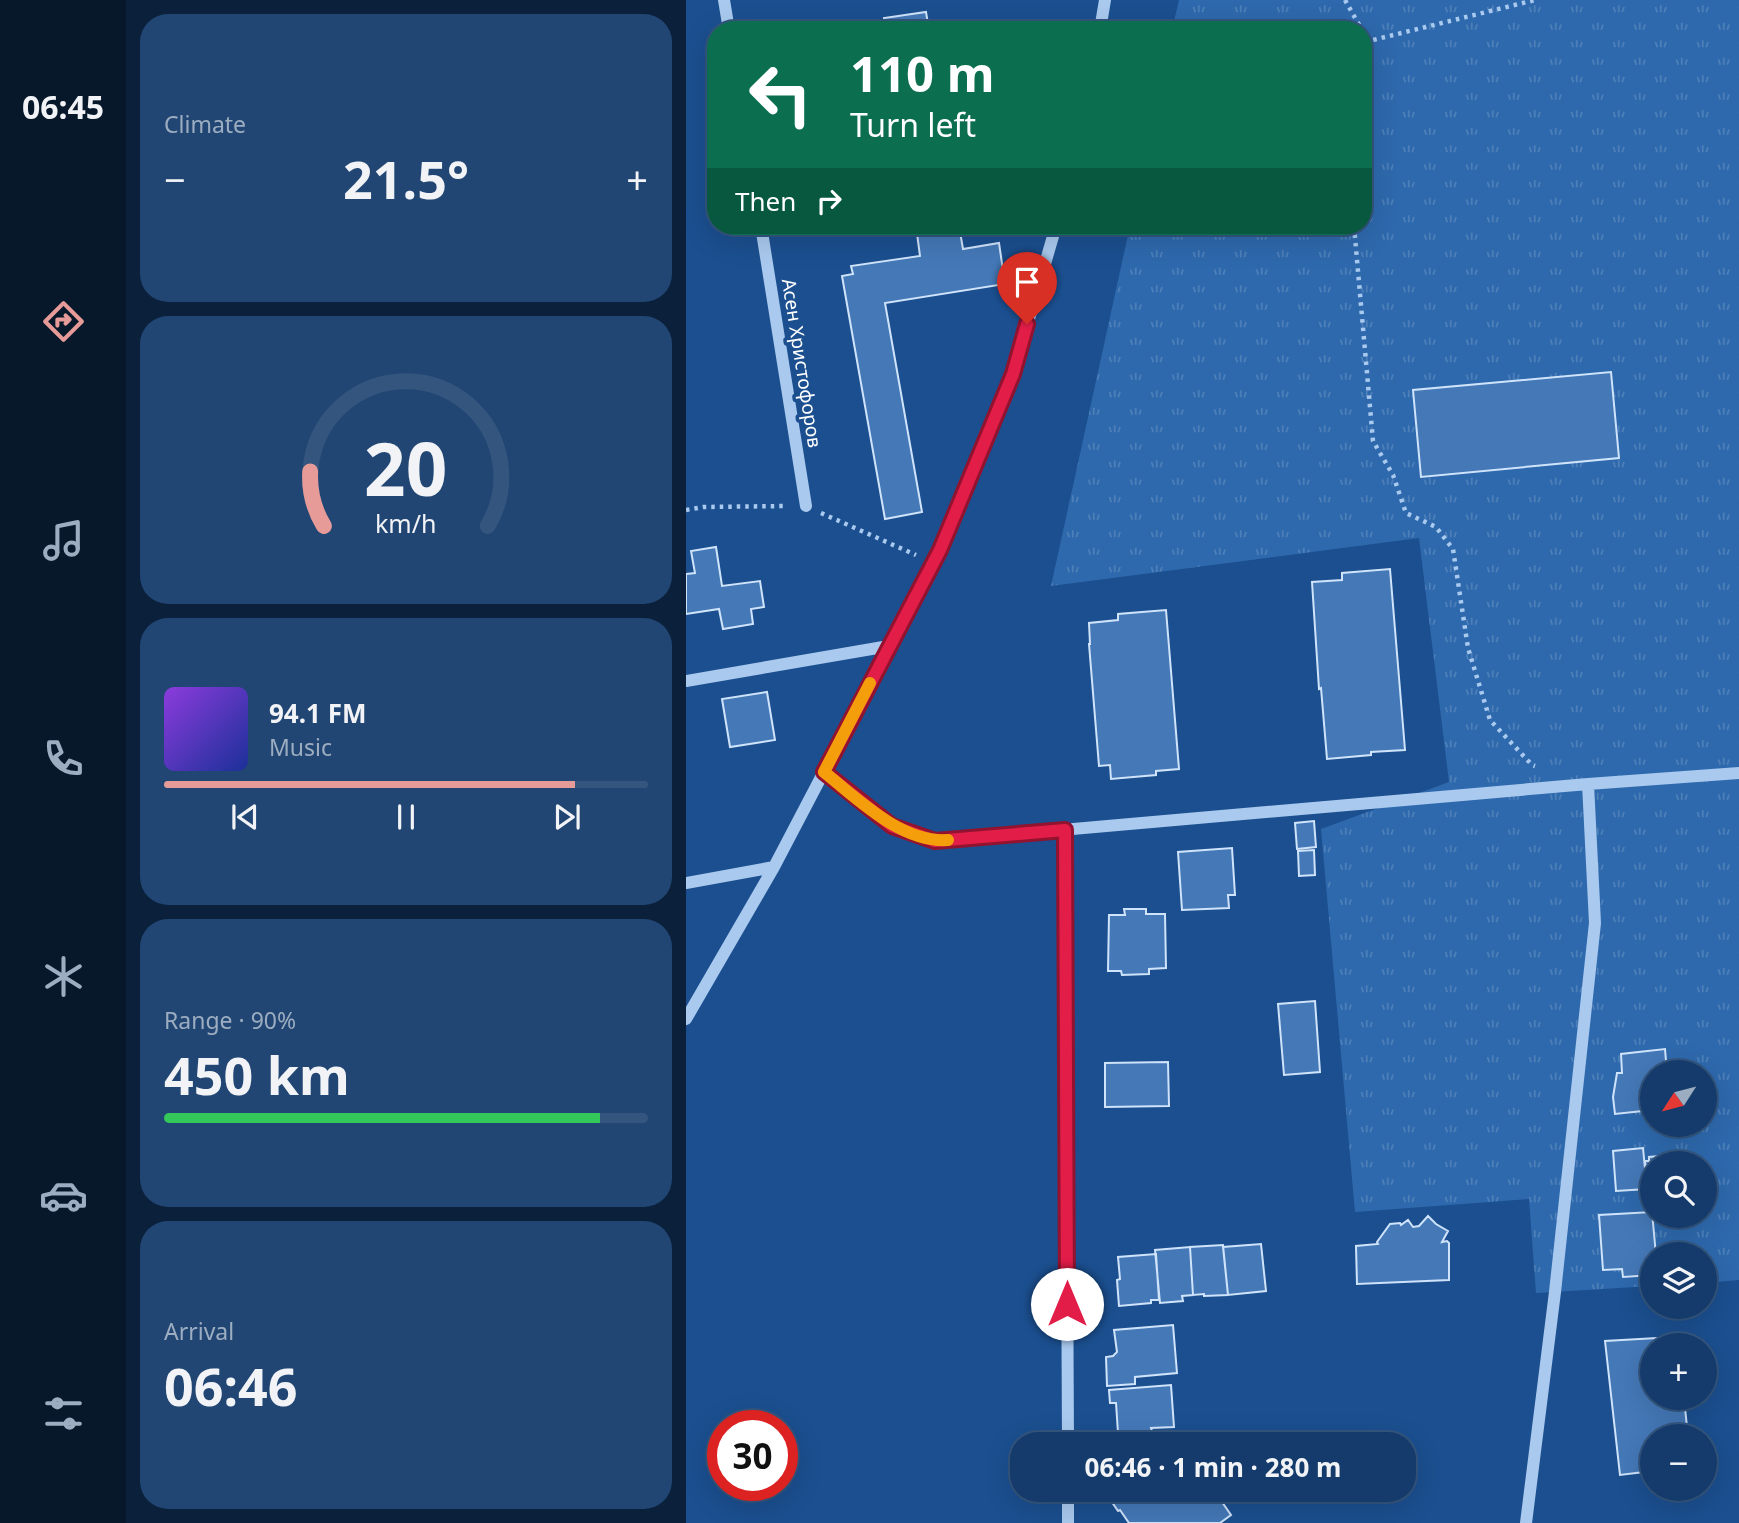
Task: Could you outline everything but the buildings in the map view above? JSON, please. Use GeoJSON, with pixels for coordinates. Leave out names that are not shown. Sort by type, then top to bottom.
{"type":"FeatureCollection","features":[{"type":"Feature","properties":{"kind":"street"},"geometry":{"type":"LineString","coordinates":[[724,0],[728,21]]}},
{"type":"Feature","properties":{"kind":"street"},"geometry":{"type":"LineString","coordinates":[[1102,21],[1105,0]]}},
{"type":"Feature","properties":{"kind":"street","name":"Асен Христофоров"},"geometry":{"type":"LineString","coordinates":[[762,235],[806,506]]}},
{"type":"Feature","properties":{"kind":"street"},"geometry":{"type":"LineString","coordinates":[[686,1019],[774,867],[933,563],[1013,374],[1053,235]]}},
{"type":"Feature","properties":{"kind":"street"},"geometry":{"type":"LineString","coordinates":[[686,681],[889,646]]}},
{"type":"Feature","properties":{"kind":"street"},"geometry":{"type":"LineString","coordinates":[[824,772],[892,826],[935,841],[1739,773]]}},
{"type":"Feature","properties":{"kind":"street"},"geometry":{"type":"LineString","coordinates":[[1527,1523],[1595,923],[1588,784]]}},
{"type":"Feature","properties":{"kind":"street"},"geometry":{"type":"LineString","coordinates":[[1065,830],[1068,1432]]}},
{"type":"Feature","properties":{"kind":"street"},"geometry":{"type":"LineString","coordinates":[[686,883],[774,867]]}},
{"type":"Feature","properties":{"kind":"street"},"geometry":{"type":"LineString","coordinates":[[1068,1502],[1068,1523]]}},
{"type":"Feature","properties":{"kind":"path"},"geometry":{"type":"LineString","coordinates":[[1345,0],[1357,21]]}},
{"type":"Feature","properties":{"kind":"path"},"geometry":{"type":"LineString","coordinates":[[1372,40],[1535,0]]}},
{"type":"Feature","properties":{"kind":"path"},"geometry":{"type":"LineString","coordinates":[[1355,235],[1373,441],[1393,475],[1406,513],[1436,527],[1453,549],[1468,648],[1490,720],[1532,765],[1543,769]]}},
{"type":"Feature","properties":{"kind":"path"},"geometry":{"type":"LineString","coordinates":[[686,510],[703,507],[806,506],[933,563]]}},
{"type":"Feature","properties":{"kind":"green space"},"geometry":{"type":"Polygon","coordinates":[[[1179,0],[1739,0],[1739,1280],[1717,1282],[1717,1242],[1640,1242],[1640,1287],[1536,1293],[1529,1199],[1355,1212],[1321,829],[1449,782],[1419,538],[1051,586],[1128,235],[1372,235],[1372,21],[1174,21],[1179,0]]]}},
{"type":"Feature","properties":{"kind":"slow traffic"},"geometry":{"type":"LineString","coordinates":[[870,683],[824,772],[892,826],[935,841],[948,840]]}},
{"type":"Feature","properties":{"kind":"route"},"geometry":{"type":"LineString","coordinates":[[1027,324],[1013,374],[940,550],[824,772],[892,826],[935,841],[1065,830],[1067,1304]]}}]}
